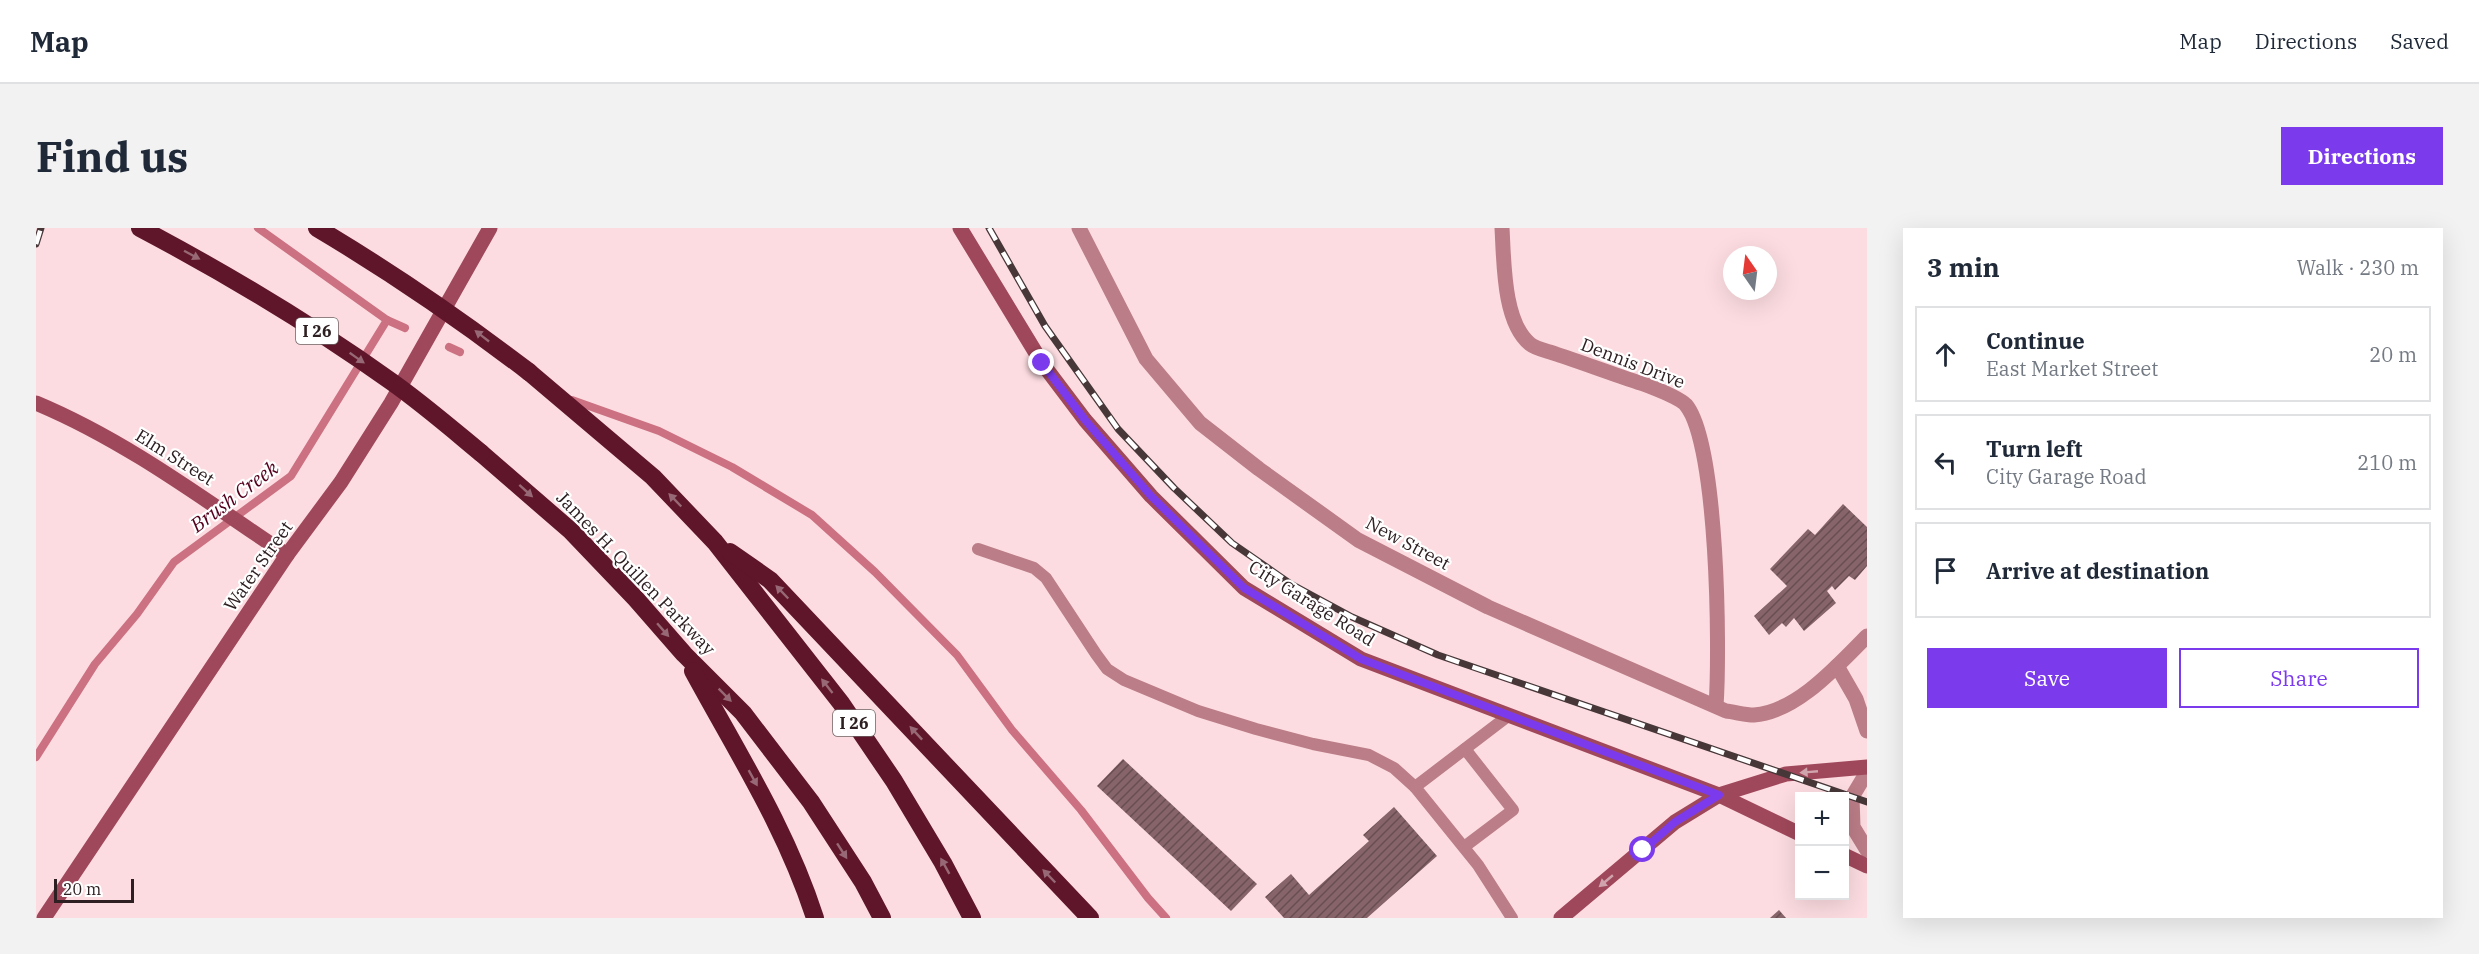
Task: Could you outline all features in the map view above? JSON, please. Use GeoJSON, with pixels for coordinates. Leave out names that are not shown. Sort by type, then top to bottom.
{"type":"FeatureCollection","features":[{"type":"Feature","properties":{"kind":"highway","name":"James H. Quillen Parkway"},"geometry":{"type":"LineString","coordinates":[[140,228],[203,262],[325,336],[394,384],[482,453],[571,531],[636,599],[684,654],[743,713],[804,793],[863,882],[882,918]]}},
{"type":"Feature","properties":{"kind":"highway","name":"I 26"},"geometry":{"type":"LineString","coordinates":[[318,228],[383,268],[469,326],[529,372],[652,477],[715,542],[841,703],[894,781],[943,863],[972,918]]}},
{"type":"Feature","properties":{"kind":"highway"},"geometry":{"type":"LineString","coordinates":[[715,542],[770,580],[1090,918]]}},
{"type":"Feature","properties":{"kind":"highway"},"geometry":{"type":"LineString","coordinates":[[684,654],[783,834],[804,883],[815,918]]}},
{"type":"Feature","properties":{"kind":"street","name":"Water Street"},"geometry":{"type":"LineString","coordinates":[[44,918],[287,555],[341,482],[391,403],[490,228]]}},
{"type":"Feature","properties":{"kind":"street","name":"City Garage Road"},"geometry":{"type":"LineString","coordinates":[[960,228],[1042,363],[1085,420],[1151,496],[1244,588],[1361,659],[1719,795],[1795,832]]}},
{"type":"Feature","properties":{"kind":"street","name":"New Street"},"geometry":{"type":"LineString","coordinates":[[1079,228],[1146,359],[1200,423],[1258,469],[1358,540],[1488,607],[1726,711],[1754,715],[1788,705],[1832,671],[1867,636]]}},
{"type":"Feature","properties":{"kind":"street","name":"Dennis Drive"},"geometry":{"type":"LineString","coordinates":[[1502,228],[1505,278],[1516,326],[1531,345],[1644,384],[1686,404],[1700,436],[1709,490],[1718,605],[1716,706]]}},
{"type":"Feature","properties":{"kind":"street","name":"Elm Street"},"geometry":{"type":"LineString","coordinates":[[36,403],[66,416],[185,484],[287,555]]}},
{"type":"Feature","properties":{"kind":"street"},"geometry":{"type":"LineString","coordinates":[[1832,671],[1856,699],[1867,731]]}},
{"type":"Feature","properties":{"kind":"street"},"geometry":{"type":"LineString","coordinates":[[1561,918],[1675,822],[1719,795],[1786,774],[1867,767]]}},
{"type":"Feature","properties":{"kind":"street"},"geometry":{"type":"LineString","coordinates":[[1867,772],[1852,797],[1853,826],[1867,850]]}},
{"type":"Feature","properties":{"kind":"street"},"geometry":{"type":"LineString","coordinates":[[1849,857],[1867,866]]}},
{"type":"Feature","properties":{"kind":"lane"},"geometry":{"type":"LineString","coordinates":[[978,549],[1034,568],[1046,578],[1107,669],[1124,680],[1198,711],[1313,744],[1369,755],[1394,768],[1415,788],[1464,847],[1512,918]]}},
{"type":"Feature","properties":{"kind":"lane"},"geometry":{"type":"LineString","coordinates":[[1415,788],[1508,716]]}},
{"type":"Feature","properties":{"kind":"lane"},"geometry":{"type":"LineString","coordinates":[[1464,847],[1513,810],[1465,749]]}},
{"type":"Feature","properties":{"kind":"building"},"geometry":{"type":"Polygon","coordinates":[[[1843,504],[1867,527],[1867,566],[1855,580],[1849,576],[1835,590],[1832,586],[1827,591],[1836,603],[1804,631],[1794,618],[1786,627],[1782,623],[1769,635],[1754,616],[1787,586],[1770,569],[1808,529],[1815,535],[1843,504]]]}},
{"type":"Feature","properties":{"kind":"building"},"geometry":{"type":"Polygon","coordinates":[[[1123,759],[1257,884],[1231,911],[1097,786],[1123,759]]]}},
{"type":"Feature","properties":{"kind":"building"},"geometry":{"type":"Polygon","coordinates":[[[1394,807],[1437,856],[1367,918],[1284,918],[1265,897],[1291,874],[1309,895],[1369,841],[1363,835],[1394,807]]]}},
{"type":"Feature","properties":{"kind":"building"},"geometry":{"type":"Polygon","coordinates":[[[1779,910],[1786,918],[1770,918],[1779,910]]]}},
{"type":"Feature","properties":{"kind":"waterway","name":"Brush Creek"},"geometry":{"type":"LineString","coordinates":[[258,228],[387,320],[405,328]]}},
{"type":"Feature","properties":{"kind":"waterway","name":"Brush Creek"},"geometry":{"type":"LineString","coordinates":[[36,757],[95,664],[137,614],[174,562],[291,476],[387,320]]}},
{"type":"Feature","properties":{"kind":"waterway"},"geometry":{"type":"LineString","coordinates":[[449,347],[460,352]]}},
{"type":"Feature","properties":{"kind":"waterway"},"geometry":{"type":"LineString","coordinates":[[572,400],[659,431],[732,467],[812,515],[875,572],[957,655],[1012,730],[1081,810],[1166,918]]}},
{"type":"Feature","properties":{"kind":"railway"},"geometry":{"type":"LineString","coordinates":[[36,244],[41,228]]}},
{"type":"Feature","properties":{"kind":"railway"},"geometry":{"type":"LineString","coordinates":[[989,228],[1045,326],[1118,429],[1174,488],[1232,543],[1291,584],[1352,617],[1438,655],[1867,802]]}},
{"type":"Feature","properties":{"kind":"route"},"geometry":{"type":"LineString","coordinates":[[1042,363],[1085,420],[1151,496],[1244,588],[1361,659],[1719,795],[1675,822],[1643,850]]}}]}
